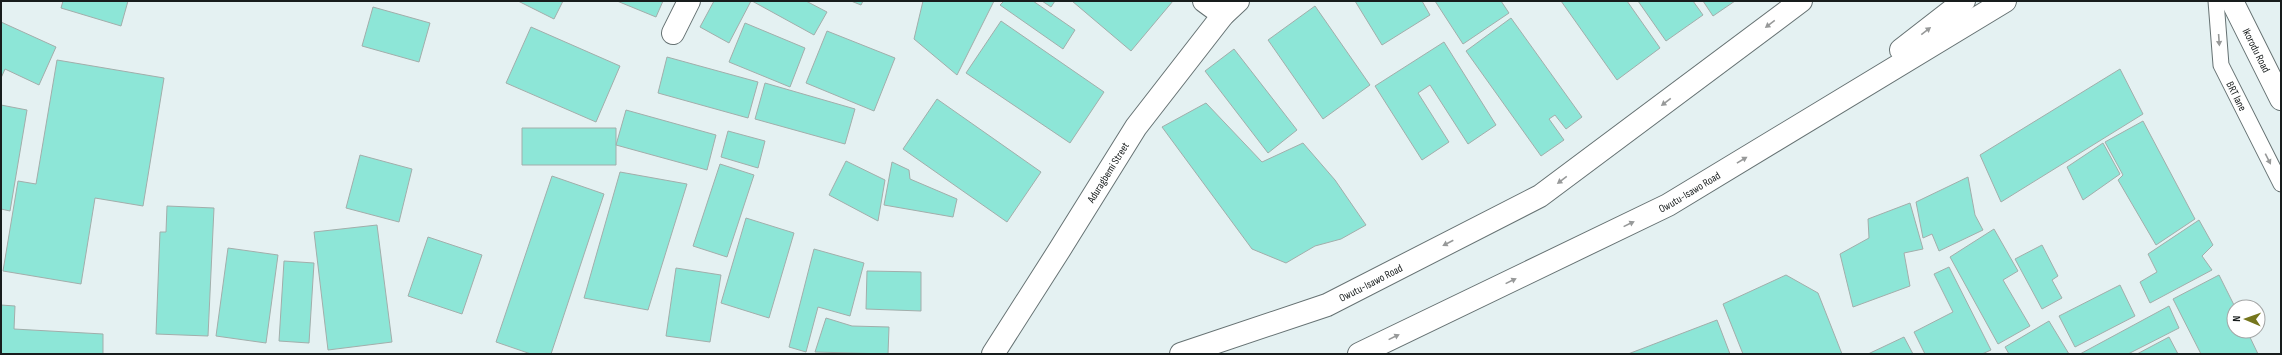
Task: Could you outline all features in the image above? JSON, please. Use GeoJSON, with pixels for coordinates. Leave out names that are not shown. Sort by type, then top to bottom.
{"type":"FeatureCollection","features":[{"type":"Feature","properties":{"kind":"main road"},"geometry":{"type":"LineString","coordinates":[[673,33],[689,1]]}},
{"type":"Feature","properties":{"kind":"main road"},"geometry":{"type":"LineString","coordinates":[[1204,1],[1231,8]]}},
{"type":"Feature","properties":{"kind":"main road","name":"Owutu-Isawo Road"},"geometry":{"type":"LineString","coordinates":[[1181,354],[1327,306],[1540,196],[1801,1]]}},
{"type":"Feature","properties":{"kind":"main road"},"geometry":{"type":"LineString","coordinates":[[1817,115],[1964,1]]}},
{"type":"Feature","properties":{"kind":"main road","name":"Owutu-Isawo Road"},"geometry":{"type":"LineString","coordinates":[[1359,354],[1668,205],[2005,1]]}},
{"type":"Feature","properties":{"kind":"main road","name":"Ikorodu Road"},"geometry":{"type":"LineString","coordinates":[[2232,1],[2281,99]]}},
{"type":"Feature","properties":{"kind":"main road","name":"Aduragbemi Street"},"geometry":{"type":"LineString","coordinates":[[993,354],[1060,250],[1136,126],[1231,8]]}},
{"type":"Feature","properties":{"kind":"lane","name":"BRT lane"},"geometry":{"type":"LineString","coordinates":[[2216,1],[2221,65],[2281,184]]}},
{"type":"Feature","properties":{"kind":"building"},"geometry":{"type":"Polygon","coordinates":[[[63,1],[128,1],[121,26],[61,8],[63,1]]]}},
{"type":"Feature","properties":{"kind":"building"},"geometry":{"type":"Polygon","coordinates":[[[518,1],[563,1],[554,19],[518,1]]]}},
{"type":"Feature","properties":{"kind":"building"},"geometry":{"type":"Polygon","coordinates":[[[617,1],[663,1],[656,17],[617,1]]]}},
{"type":"Feature","properties":{"kind":"building"},"geometry":{"type":"Polygon","coordinates":[[[714,1],[751,1],[729,43],[700,27],[714,1]]]}},
{"type":"Feature","properties":{"kind":"building"},"geometry":{"type":"Polygon","coordinates":[[[752,1],[806,1],[827,12],[814,35],[752,1]]]}},
{"type":"Feature","properties":{"kind":"building"},"geometry":{"type":"Polygon","coordinates":[[[851,1],[863,1],[861,5],[851,1]]]}},
{"type":"Feature","properties":{"kind":"building"},"geometry":{"type":"Polygon","coordinates":[[[923,1],[994,1],[957,75],[914,39],[923,1]]]}},
{"type":"Feature","properties":{"kind":"building"},"geometry":{"type":"Polygon","coordinates":[[[1004,1],[1033,1],[1075,30],[1063,49],[1000,5],[1004,1]]]}},
{"type":"Feature","properties":{"kind":"building"},"geometry":{"type":"Polygon","coordinates":[[[1042,1],[1055,1],[1051,7],[1042,1]]]}},
{"type":"Feature","properties":{"kind":"building"},"geometry":{"type":"Polygon","coordinates":[[[1072,1],[1173,1],[1131,51],[1072,1]]]}},
{"type":"Feature","properties":{"kind":"building"},"geometry":{"type":"Polygon","coordinates":[[[1355,1],[1422,1],[1430,15],[1382,45],[1355,1]]]}},
{"type":"Feature","properties":{"kind":"building"},"geometry":{"type":"Polygon","coordinates":[[[1435,1],[1501,1],[1509,13],[1463,44],[1435,1]]]}},
{"type":"Feature","properties":{"kind":"building"},"geometry":{"type":"Polygon","coordinates":[[[1561,1],[1627,1],[1660,48],[1617,80],[1561,1]]]}},
{"type":"Feature","properties":{"kind":"building"},"geometry":{"type":"Polygon","coordinates":[[[1638,1],[1693,1],[1703,15],[1666,41],[1638,1]]]}},
{"type":"Feature","properties":{"kind":"building"},"geometry":{"type":"Polygon","coordinates":[[[1703,1],[1735,1],[1713,16],[1703,1]]]}},
{"type":"Feature","properties":{"kind":"building"},"geometry":{"type":"Polygon","coordinates":[[[1315,6],[1370,85],[1323,119],[1268,40],[1315,6]]]}},
{"type":"Feature","properties":{"kind":"building"},"geometry":{"type":"Polygon","coordinates":[[[373,7],[430,23],[419,62],[362,46],[373,7]]]}},
{"type":"Feature","properties":{"kind":"building"},"geometry":{"type":"Polygon","coordinates":[[[1511,18],[1582,117],[1566,129],[1555,115],[1549,119],[1564,140],[1541,156],[1466,51],[1511,18]]]}},
{"type":"Feature","properties":{"kind":"building"},"geometry":{"type":"Polygon","coordinates":[[[1001,21],[1104,92],[1070,143],[966,73],[1001,21]]]}},
{"type":"Feature","properties":{"kind":"building"},"geometry":{"type":"Polygon","coordinates":[[[1,22],[56,47],[39,85],[5,69],[1,78],[1,22]]]}},
{"type":"Feature","properties":{"kind":"building"},"geometry":{"type":"Polygon","coordinates":[[[745,23],[805,48],[790,87],[729,62],[745,23]]]}},
{"type":"Feature","properties":{"kind":"building"},"geometry":{"type":"Polygon","coordinates":[[[531,27],[620,66],[596,122],[506,83],[531,27]]]}},
{"type":"Feature","properties":{"kind":"building"},"geometry":{"type":"Polygon","coordinates":[[[827,31],[895,58],[874,111],[806,83],[827,31]]]}},
{"type":"Feature","properties":{"kind":"building"},"geometry":{"type":"Polygon","coordinates":[[[1444,42],[1496,125],[1468,144],[1430,85],[1418,93],[1449,142],[1422,160],[1375,86],[1444,42]]]}},
{"type":"Feature","properties":{"kind":"building"},"geometry":{"type":"Polygon","coordinates":[[[1234,49],[1297,130],[1268,153],[1205,71],[1234,49]]]}},
{"type":"Feature","properties":{"kind":"building"},"geometry":{"type":"Polygon","coordinates":[[[667,57],[758,82],[748,118],[658,93],[667,57]]]}},
{"type":"Feature","properties":{"kind":"building"},"geometry":{"type":"Polygon","coordinates":[[[57,60],[164,78],[143,206],[95,198],[81,284],[3,271],[18,181],[36,184],[57,60]]]}},
{"type":"Feature","properties":{"kind":"building"},"geometry":{"type":"Polygon","coordinates":[[[2120,69],[2143,114],[2001,202],[1980,155],[2120,69]]]}},
{"type":"Feature","properties":{"kind":"building"},"geometry":{"type":"Polygon","coordinates":[[[765,83],[855,109],[845,144],[755,119],[765,83]]]}},
{"type":"Feature","properties":{"kind":"building"},"geometry":{"type":"Polygon","coordinates":[[[937,99],[1041,172],[1007,222],[903,149],[937,99]]]}},
{"type":"Feature","properties":{"kind":"building"},"geometry":{"type":"Polygon","coordinates":[[[1206,103],[1262,162],[1303,143],[1335,180],[1366,225],[1341,239],[1315,246],[1286,263],[1252,249],[1162,127],[1206,103]]]}},
{"type":"Feature","properties":{"kind":"building"},"geometry":{"type":"Polygon","coordinates":[[[1,105],[27,110],[10,211],[1,209],[1,105]]]}},
{"type":"Feature","properties":{"kind":"building"},"geometry":{"type":"Polygon","coordinates":[[[626,110],[716,135],[707,170],[616,145],[626,110]]]}},
{"type":"Feature","properties":{"kind":"building"},"geometry":{"type":"Polygon","coordinates":[[[2143,121],[2195,219],[2156,245],[2118,180],[2123,175],[2105,142],[2143,121]]]}},
{"type":"Feature","properties":{"kind":"building"},"geometry":{"type":"Polygon","coordinates":[[[522,128],[616,128],[616,165],[522,165],[522,128]]]}},
{"type":"Feature","properties":{"kind":"building"},"geometry":{"type":"Polygon","coordinates":[[[728,131],[765,141],[758,168],[721,157],[728,131]]]}},
{"type":"Feature","properties":{"kind":"building"},"geometry":{"type":"Polygon","coordinates":[[[2103,143],[2120,174],[2083,200],[2067,167],[2103,143]]]}},
{"type":"Feature","properties":{"kind":"building"},"geometry":{"type":"Polygon","coordinates":[[[360,155],[412,169],[399,222],[346,208],[360,155]]]}},
{"type":"Feature","properties":{"kind":"building"},"geometry":{"type":"Polygon","coordinates":[[[846,161],[885,180],[878,221],[829,195],[846,161]]]}},
{"type":"Feature","properties":{"kind":"building"},"geometry":{"type":"Polygon","coordinates":[[[892,162],[909,170],[910,179],[957,199],[953,217],[884,205],[892,162]]]}},
{"type":"Feature","properties":{"kind":"building"},"geometry":{"type":"Polygon","coordinates":[[[720,164],[754,175],[727,257],[693,246],[720,164]]]}},
{"type":"Feature","properties":{"kind":"building"},"geometry":{"type":"Polygon","coordinates":[[[620,172],[687,184],[648,310],[584,298],[620,172]]]}},
{"type":"Feature","properties":{"kind":"building"},"geometry":{"type":"Polygon","coordinates":[[[552,176],[604,194],[551,354],[531,354],[496,342],[552,176]]]}},
{"type":"Feature","properties":{"kind":"building"},"geometry":{"type":"Polygon","coordinates":[[[1968,177],[1975,215],[1983,230],[1939,251],[1932,234],[1923,238],[1916,202],[1968,177]]]}},
{"type":"Feature","properties":{"kind":"building"},"geometry":{"type":"Polygon","coordinates":[[[1910,203],[1923,249],[1904,253],[1910,286],[1853,307],[1840,254],[1869,238],[1868,219],[1910,203]]]}},
{"type":"Feature","properties":{"kind":"building"},"geometry":{"type":"Polygon","coordinates":[[[167,206],[214,208],[208,336],[156,334],[160,232],[166,232],[167,206]]]}},
{"type":"Feature","properties":{"kind":"building"},"geometry":{"type":"Polygon","coordinates":[[[746,218],[794,233],[769,318],[721,303],[746,218]]]}},
{"type":"Feature","properties":{"kind":"building"},"geometry":{"type":"Polygon","coordinates":[[[2199,220],[2213,245],[2202,256],[2212,270],[2150,303],[2140,282],[2157,272],[2148,254],[2199,220]]]}},
{"type":"Feature","properties":{"kind":"building"},"geometry":{"type":"Polygon","coordinates":[[[377,225],[392,342],[328,350],[314,232],[377,225]]]}},
{"type":"Feature","properties":{"kind":"building"},"geometry":{"type":"Polygon","coordinates":[[[1994,229],[2018,271],[2003,280],[2030,326],[1998,344],[1950,257],[1994,229]]]}},
{"type":"Feature","properties":{"kind":"building"},"geometry":{"type":"Polygon","coordinates":[[[428,237],[482,255],[462,314],[408,296],[428,237]]]}},
{"type":"Feature","properties":{"kind":"building"},"geometry":{"type":"Polygon","coordinates":[[[2042,245],[2058,276],[2052,280],[2062,298],[2042,309],[2015,259],[2042,245]]]}},
{"type":"Feature","properties":{"kind":"building"},"geometry":{"type":"Polygon","coordinates":[[[228,248],[278,255],[266,343],[216,336],[228,248]]]}},
{"type":"Feature","properties":{"kind":"building"},"geometry":{"type":"Polygon","coordinates":[[[814,249],[864,263],[850,316],[818,307],[806,352],[789,347],[814,249]]]}},
{"type":"Feature","properties":{"kind":"building"},"geometry":{"type":"Polygon","coordinates":[[[284,261],[314,263],[309,343],[279,341],[284,261]]]}},
{"type":"Feature","properties":{"kind":"building"},"geometry":{"type":"Polygon","coordinates":[[[1949,267],[1991,350],[1982,354],[1925,354],[1914,332],[1953,312],[1934,274],[1949,267]]]}},
{"type":"Feature","properties":{"kind":"building"},"geometry":{"type":"Polygon","coordinates":[[[676,268],[721,275],[710,342],[666,336],[676,268]]]}},
{"type":"Feature","properties":{"kind":"building"},"geometry":{"type":"Polygon","coordinates":[[[867,271],[921,272],[921,311],[866,309],[867,271]]]}},
{"type":"Feature","properties":{"kind":"building"},"geometry":{"type":"Polygon","coordinates":[[[1786,275],[1818,293],[1842,354],[1743,354],[1723,304],[1786,275]]]}},
{"type":"Feature","properties":{"kind":"building"},"geometry":{"type":"Polygon","coordinates":[[[2219,275],[2231,299],[2226,299],[2226,339],[2251,339],[2258,354],[2201,354],[2173,299],[2219,275]]]}},
{"type":"Feature","properties":{"kind":"building"},"geometry":{"type":"Polygon","coordinates":[[[2120,285],[2135,316],[2075,347],[2059,316],[2120,285]]]}},
{"type":"Feature","properties":{"kind":"building"},"geometry":{"type":"Polygon","coordinates":[[[1,305],[15,306],[14,329],[103,334],[103,354],[1,354],[1,305]]]}},
{"type":"Feature","properties":{"kind":"building"},"geometry":{"type":"Polygon","coordinates":[[[2169,306],[2179,328],[2128,354],[2080,354],[2169,306]]]}},
{"type":"Feature","properties":{"kind":"building"},"geometry":{"type":"Polygon","coordinates":[[[826,318],[852,326],[889,327],[888,354],[815,352],[826,318]]]}},
{"type":"Feature","properties":{"kind":"building"},"geometry":{"type":"Polygon","coordinates":[[[1717,320],[1730,354],[1628,354],[1717,320]]]}},
{"type":"Feature","properties":{"kind":"building"},"geometry":{"type":"Polygon","coordinates":[[[2049,321],[2069,354],[2009,354],[2005,347],[2049,321]]]}},
{"type":"Feature","properties":{"kind":"building"},"geometry":{"type":"Polygon","coordinates":[[[1904,337],[1913,354],[1868,354],[1904,337]]]}},
{"type":"Feature","properties":{"kind":"building"},"geometry":{"type":"Polygon","coordinates":[[[2169,337],[2178,354],[2137,354],[2169,337]]]}}]}
